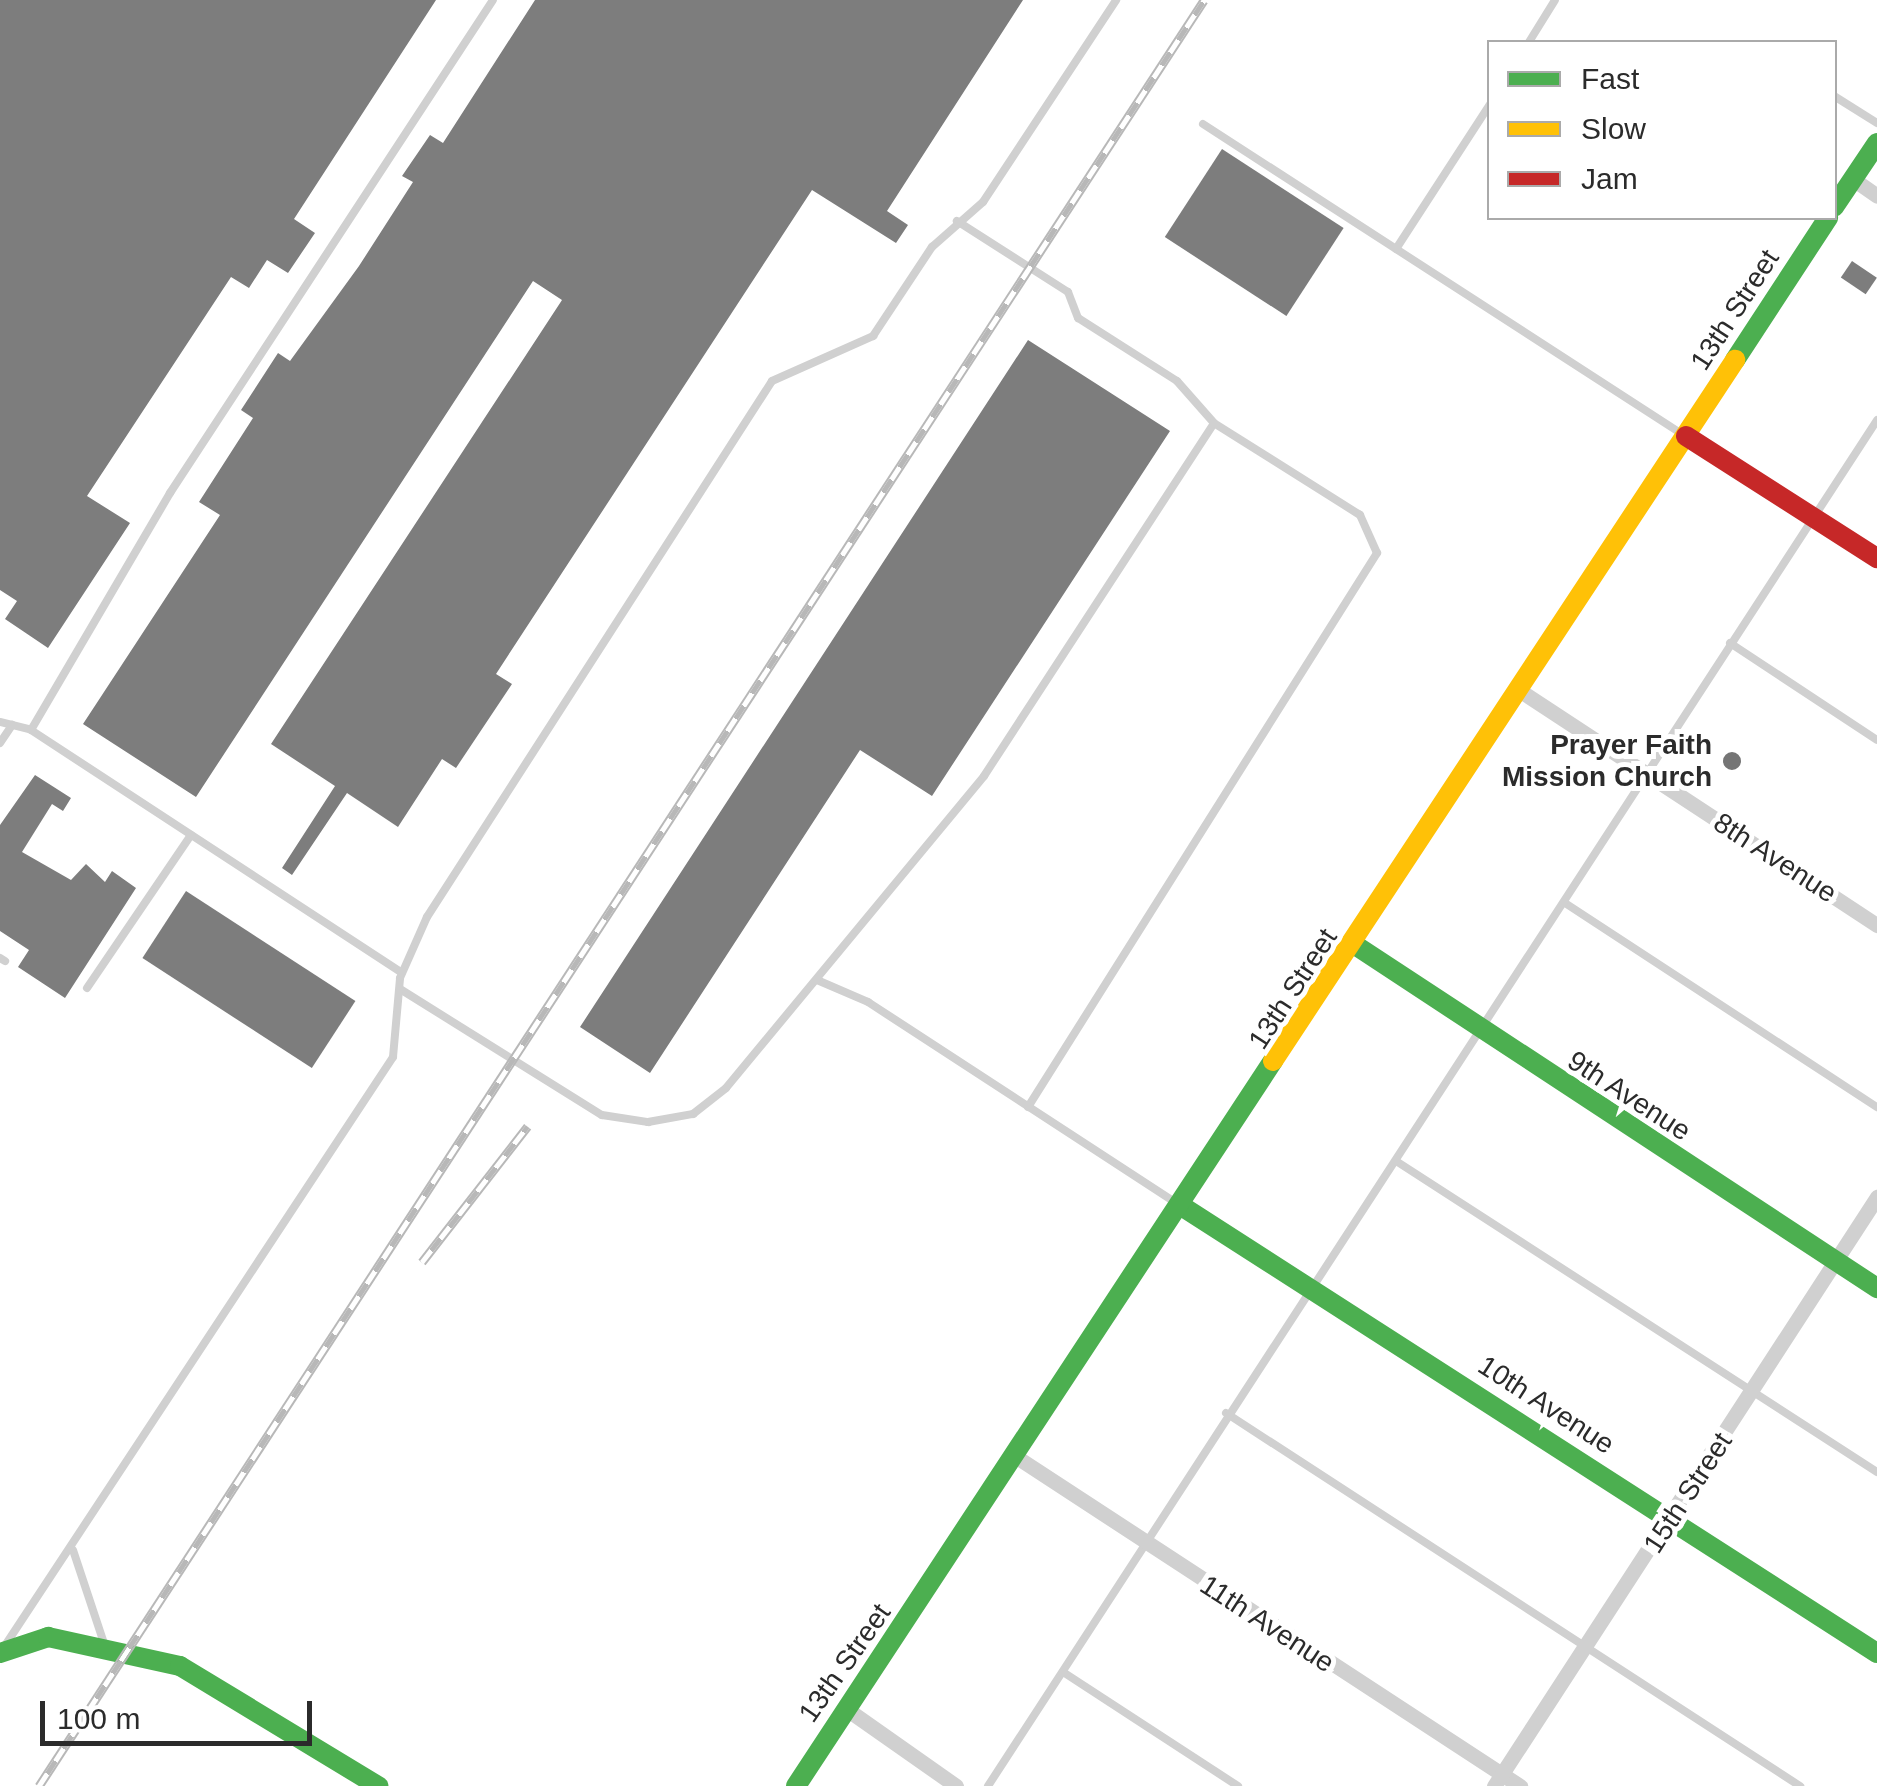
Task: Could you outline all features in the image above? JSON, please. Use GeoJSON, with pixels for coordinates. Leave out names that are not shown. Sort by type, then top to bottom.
{"type":"FeatureCollection","features":[{"type":"Feature","properties":{"kind":"street"},"geometry":{"type":"LineString","coordinates":[[1837,203],[1877,142]]}},
{"type":"Feature","properties":{"kind":"street"},"geometry":{"type":"LineString","coordinates":[[1853,180],[1877,196]]}},
{"type":"Feature","properties":{"kind":"street","name":"13th Street"},"geometry":{"type":"LineString","coordinates":[[796,1786],[1018,1458],[1522,692],[1827,220]]}},
{"type":"Feature","properties":{"kind":"street"},"geometry":{"type":"LineString","coordinates":[[1686,436],[1877,558]]}},
{"type":"Feature","properties":{"kind":"street","name":"8th Avenue"},"geometry":{"type":"LineString","coordinates":[[1522,692],[1877,924]]}},
{"type":"Feature","properties":{"kind":"street","name":"9th Avenue"},"geometry":{"type":"LineString","coordinates":[[1355,945],[1480,1033],[1877,1288]]}},
{"type":"Feature","properties":{"kind":"street","name":"15th Street"},"geometry":{"type":"LineString","coordinates":[[1498,1780],[1588,1648],[1877,1196]]}},
{"type":"Feature","properties":{"kind":"street","name":"10th Avenue"},"geometry":{"type":"LineString","coordinates":[[1183,1207],[1877,1653]]}},
{"type":"Feature","properties":{"kind":"street","name":"11th Avenue"},"geometry":{"type":"LineString","coordinates":[[1018,1458],[1498,1780],[1520,1786]]}},
{"type":"Feature","properties":{"kind":"street"},"geometry":{"type":"LineString","coordinates":[[0,1652],[48,1638],[105,1644],[234,1691],[378,1786]]}},
{"type":"Feature","properties":{"kind":"street"},"geometry":{"type":"LineString","coordinates":[[848,1710],[956,1786]]}},
{"type":"Feature","properties":{"kind":"lane"},"geometry":{"type":"LineString","coordinates":[[30,730],[170,493],[493,0]]}},
{"type":"Feature","properties":{"kind":"lane"},"geometry":{"type":"LineString","coordinates":[[0,1652],[73,1550],[393,1057],[402,973],[427,918],[772,380],[873,336],[957,221],[983,202],[1116,0]]}},
{"type":"Feature","properties":{"kind":"lane"},"geometry":{"type":"LineString","coordinates":[[1530,40],[1555,0]]}},
{"type":"Feature","properties":{"kind":"lane"},"geometry":{"type":"LineString","coordinates":[[1837,98],[1877,123]]}},
{"type":"Feature","properties":{"kind":"lane"},"geometry":{"type":"LineString","coordinates":[[1396,249],[1487,109]]}},
{"type":"Feature","properties":{"kind":"lane"},"geometry":{"type":"LineString","coordinates":[[1203,124],[1686,436]]}},
{"type":"Feature","properties":{"kind":"lane"},"geometry":{"type":"LineString","coordinates":[[957,221],[1068,292],[1078,318],[1177,381],[1214,423],[1360,516],[1376,553],[1028,1107]]}},
{"type":"Feature","properties":{"kind":"lane"},"geometry":{"type":"LineString","coordinates":[[988,1786],[1226,1413],[1566,903],[1877,420]]}},
{"type":"Feature","properties":{"kind":"lane"},"geometry":{"type":"LineString","coordinates":[[400,989],[602,1115],[648,1122],[693,1114],[726,1088],[984,776],[1214,423]]}},
{"type":"Feature","properties":{"kind":"lane"},"geometry":{"type":"LineString","coordinates":[[1730,643],[1877,740]]}},
{"type":"Feature","properties":{"kind":"lane"},"geometry":{"type":"LineString","coordinates":[[0,722],[30,730],[402,973]]}},
{"type":"Feature","properties":{"kind":"lane"},"geometry":{"type":"LineString","coordinates":[[0,743],[12,725]]}},
{"type":"Feature","properties":{"kind":"lane"},"geometry":{"type":"LineString","coordinates":[[87,988],[191,835]]}},
{"type":"Feature","properties":{"kind":"lane"},"geometry":{"type":"LineString","coordinates":[[1566,903],[1877,1108]]}},
{"type":"Feature","properties":{"kind":"lane"},"geometry":{"type":"LineString","coordinates":[[817,980],[868,1002],[1183,1207]]}},
{"type":"Feature","properties":{"kind":"lane"},"geometry":{"type":"LineString","coordinates":[[1396,1161],[1877,1472]]}},
{"type":"Feature","properties":{"kind":"lane"},"geometry":{"type":"LineString","coordinates":[[1226,1413],[1800,1786]]}},
{"type":"Feature","properties":{"kind":"lane"},"geometry":{"type":"LineString","coordinates":[[73,1550],[105,1644]]}},
{"type":"Feature","properties":{"kind":"lane"},"geometry":{"type":"LineString","coordinates":[[1063,1672],[1238,1786]]}},
{"type":"Feature","properties":{"kind":"building"},"geometry":{"type":"Polygon","coordinates":[[[0,0],[436,0],[294,219],[315,233],[288,273],[267,260],[249,288],[231,277],[87,496],[130,523],[48,648],[5,619],[17,601],[0,590],[0,0]]]}},
{"type":"Feature","properties":{"kind":"building"},"geometry":{"type":"Polygon","coordinates":[[[535,0],[1023,0],[887,211],[908,225],[896,243],[812,190],[496,674],[512,684],[456,768],[442,759],[398,827],[347,793],[292,875],[282,868],[335,786],[271,744],[562,300],[533,281],[196,797],[83,724],[220,515],[199,502],[253,418],[241,410],[278,353],[290,361],[359,266],[413,182],[402,176],[430,135],[443,143],[535,0]]]}},
{"type":"Feature","properties":{"kind":"building"},"geometry":{"type":"Polygon","coordinates":[[[1222,149],[1344,228],[1286,316],[1165,237],[1222,149]]]}},
{"type":"Feature","properties":{"kind":"building"},"geometry":{"type":"Polygon","coordinates":[[[1852,261],[1877,278],[1866,294],[1841,278],[1852,261]]]}},
{"type":"Feature","properties":{"kind":"building"},"geometry":{"type":"Polygon","coordinates":[[[1028,340],[1170,431],[932,796],[860,750],[650,1073],[580,1027],[1028,340]]]}},
{"type":"Feature","properties":{"kind":"building"},"geometry":{"type":"Polygon","coordinates":[[[35,775],[71,798],[63,811],[52,804],[22,852],[71,880],[86,864],[105,882],[112,871],[136,888],[65,998],[18,967],[29,950],[0,931],[0,825],[35,775]]]}},
{"type":"Feature","properties":{"kind":"building"},"geometry":{"type":"Polygon","coordinates":[[[186,891],[355,1001],[312,1068],[142,958],[186,891]]]}},
{"type":"Feature","properties":{"kind":"railway"},"geometry":{"type":"LineString","coordinates":[[39,1786],[1204,0]]}},
{"type":"Feature","properties":{"kind":"railway"},"geometry":{"type":"LineString","coordinates":[[422,1262],[528,1126]]}},
{"type":"Feature","properties":{"kind":"traffic: fast"},"geometry":{"type":"LineString","coordinates":[[1837,203],[1877,143]]}},
{"type":"Feature","properties":{"kind":"traffic: fast"},"geometry":{"type":"LineString","coordinates":[[1735,360],[1827,220]]}},
{"type":"Feature","properties":{"kind":"traffic: fast"},"geometry":{"type":"LineString","coordinates":[[1355,945],[1877,1288]]}},
{"type":"Feature","properties":{"kind":"traffic: fast"},"geometry":{"type":"LineString","coordinates":[[796,1786],[1273,1061]]}},
{"type":"Feature","properties":{"kind":"traffic: fast"},"geometry":{"type":"LineString","coordinates":[[1183,1207],[1877,1653]]}},
{"type":"Feature","properties":{"kind":"traffic: fast"},"geometry":{"type":"LineString","coordinates":[[0,1653],[48,1637],[180,1666],[378,1786]]}},
{"type":"Feature","properties":{"kind":"traffic: slow"},"geometry":{"type":"LineString","coordinates":[[1273,1061],[1735,360]]}},
{"type":"Feature","properties":{"kind":"traffic: jam"},"geometry":{"type":"LineString","coordinates":[[1686,436],[1877,558]]}},
{"type":"Feature","properties":{"kind":"place","name":"Prayer Faith Mission Church"},"geometry":{"type":"Point","coordinates":[1732,761]}}]}
